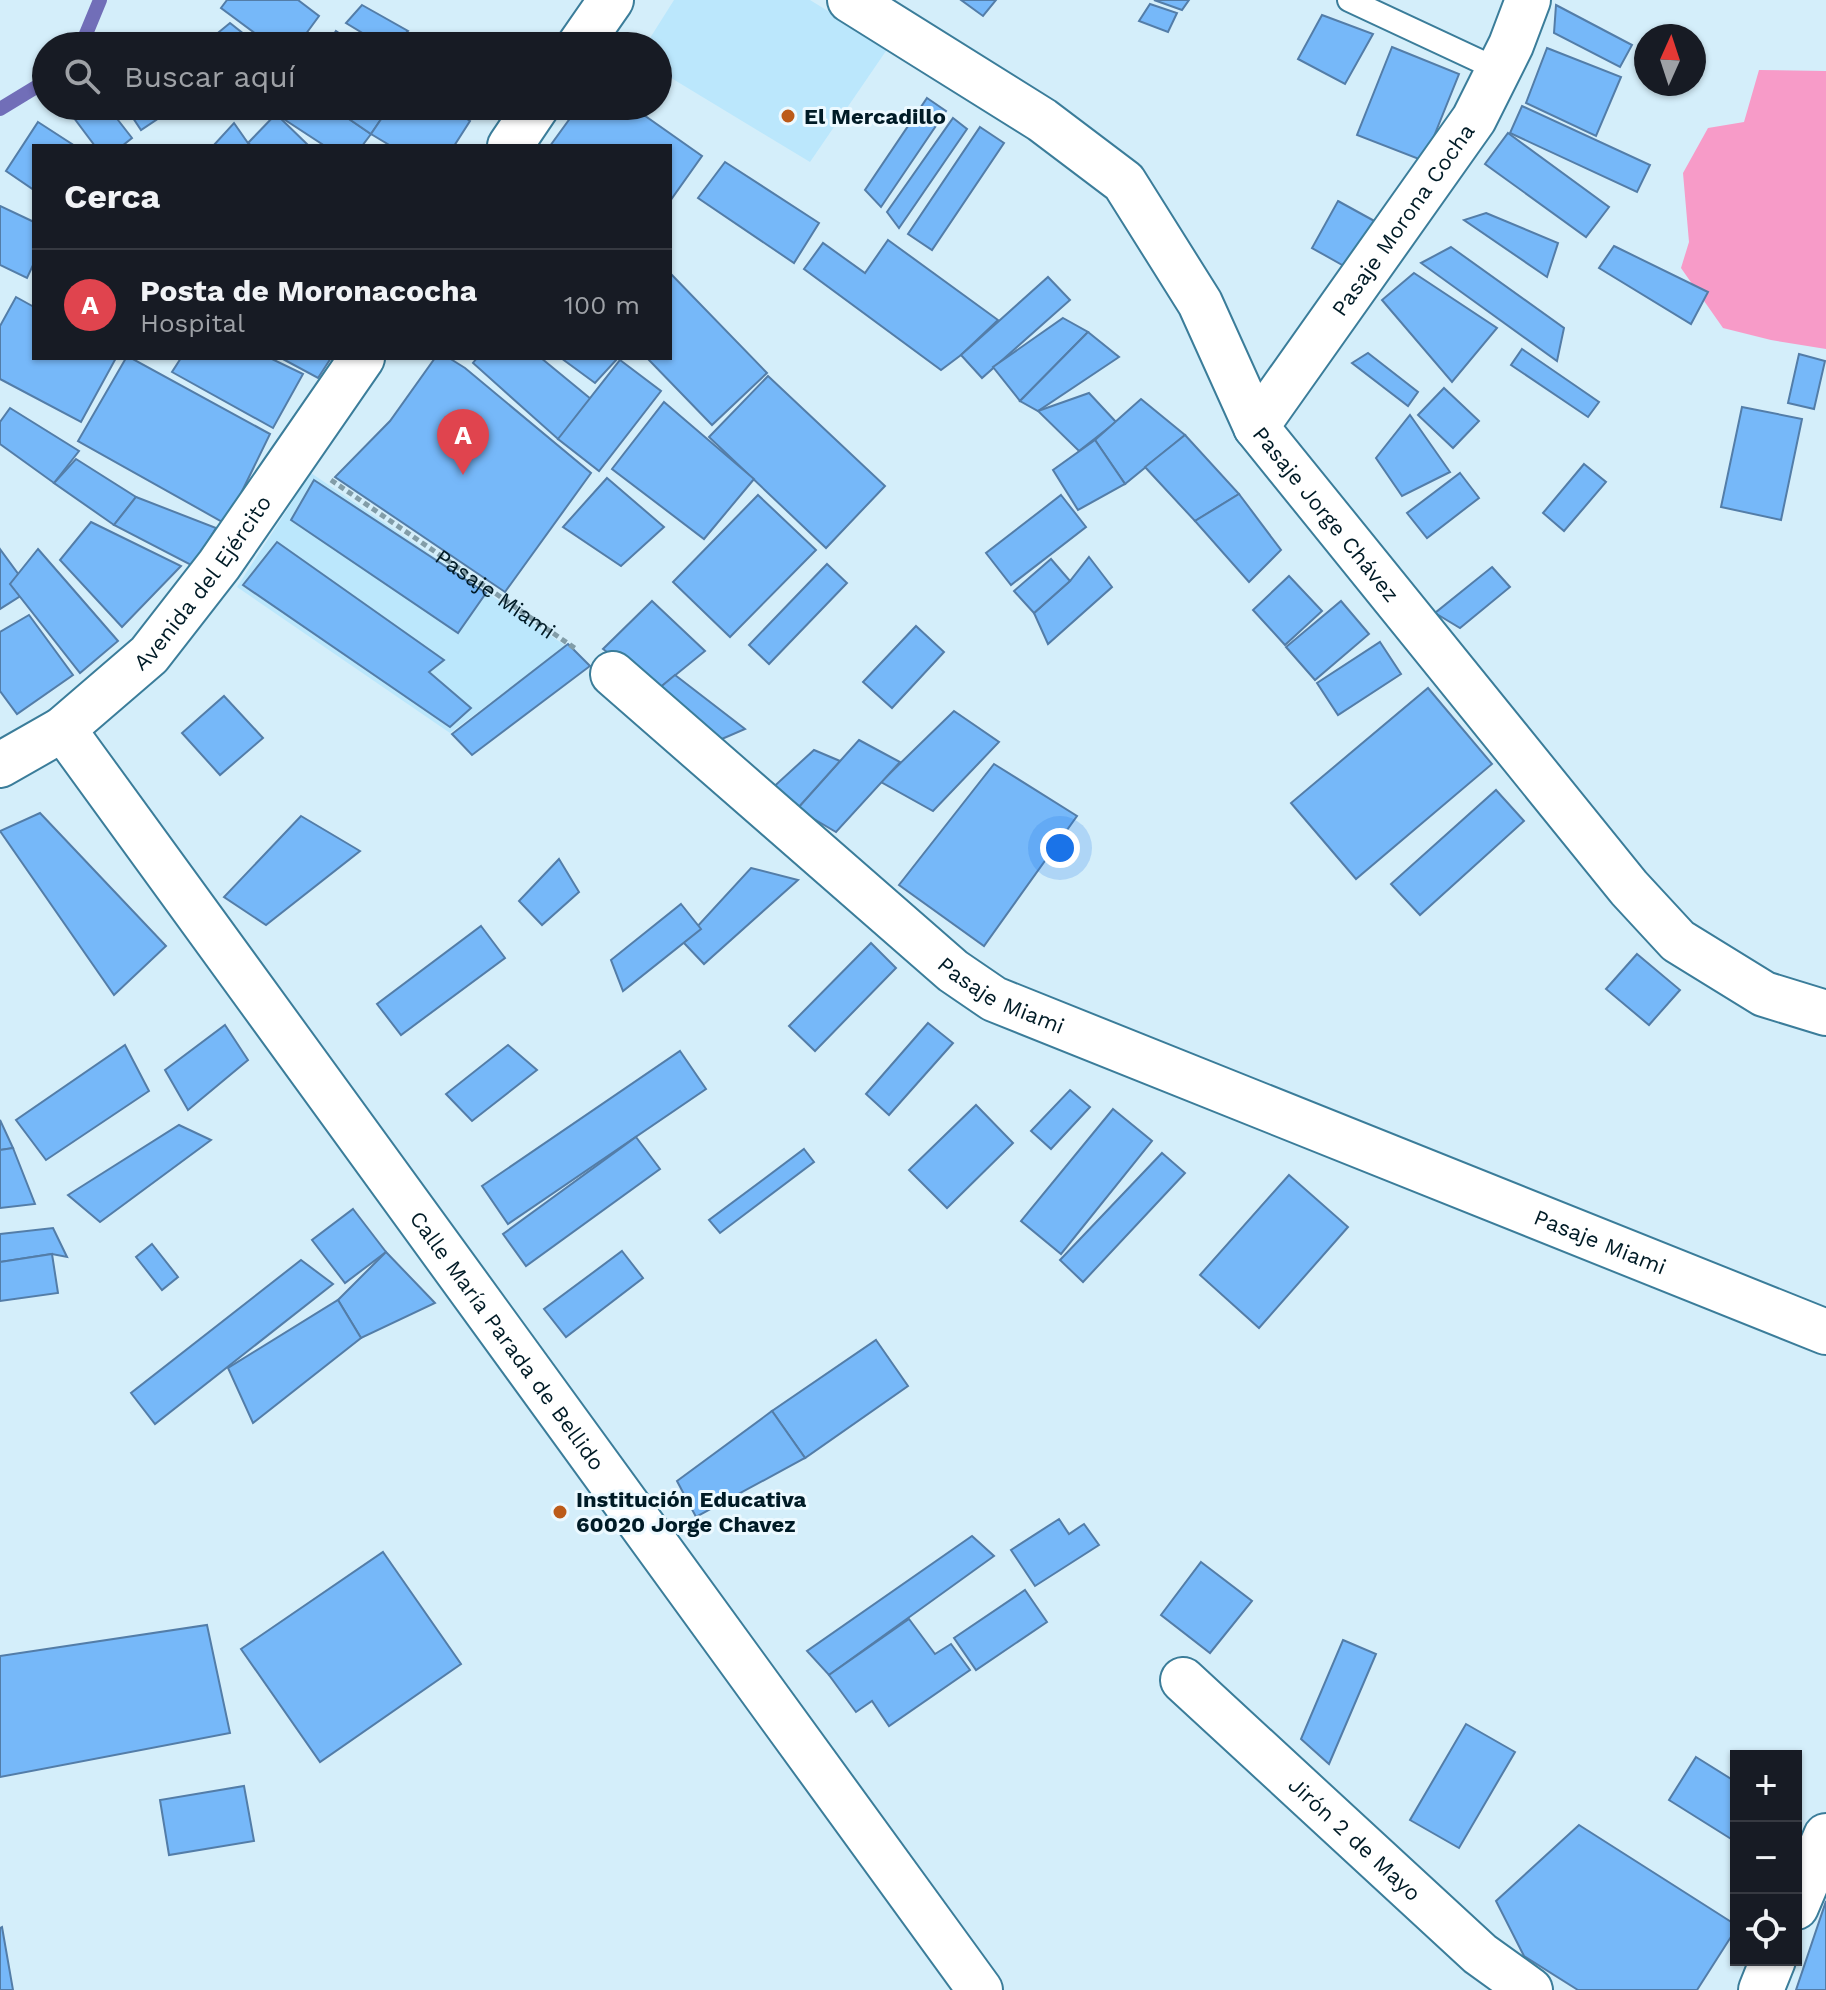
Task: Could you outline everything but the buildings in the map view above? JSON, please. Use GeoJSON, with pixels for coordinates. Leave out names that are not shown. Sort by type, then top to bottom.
{"type":"FeatureCollection","features":[{"type":"Feature","properties":{"kind":"street"},"geometry":{"type":"LineString","coordinates":[[589,32],[611,0]]}},
{"type":"Feature","properties":{"kind":"street","name":"Pasaje Jorge Chávez"},"geometry":{"type":"LineString","coordinates":[[850,0],[1042,120],[1124,182],[1200,303],[1256,427],[1629,888],[1678,941],[1764,994],[1826,1013]]}},
{"type":"Feature","properties":{"kind":"street","name":"Pasaje Morona Cocha"},"geometry":{"type":"LineString","coordinates":[[1256,427],[1474,119],[1499,70],[1528,0]]}},
{"type":"Feature","properties":{"kind":"street"},"geometry":{"type":"LineString","coordinates":[[511,144],[528,120]]}},
{"type":"Feature","properties":{"kind":"street","name":"Avenida del Ejército"},"geometry":{"type":"LineString","coordinates":[[0,765],[63,729],[149,655],[219,565],[361,360]]}},
{"type":"Feature","properties":{"kind":"street","name":"Pasaje Miami"},"geometry":{"type":"LineString","coordinates":[[613,674],[953,971],[994,999],[1826,1332]]}},
{"type":"Feature","properties":{"kind":"street","name":"Calle María Parada de Bellido"},"geometry":{"type":"LineString","coordinates":[[63,729],[980,1990]]}},
{"type":"Feature","properties":{"kind":"street","name":"Jirón 2 de Mayo"},"geometry":{"type":"LineString","coordinates":[[1183,1680],[1480,1954],[1530,1990]]}},
{"type":"Feature","properties":{"kind":"street"},"geometry":{"type":"LineString","coordinates":[[1801,1894],[1826,1836]]}},
{"type":"Feature","properties":{"kind":"street"},"geometry":{"type":"LineString","coordinates":[[1761,1990],[1771,1966]]}},
{"type":"Feature","properties":{"kind":"lane"},"geometry":{"type":"LineString","coordinates":[[1349,0],[1499,70]]}},
{"type":"Feature","properties":{"kind":"path","name":"Pasaje Miami"},"geometry":{"type":"LineString","coordinates":[[294,455],[613,674]]}},
{"type":"Feature","properties":{"kind":"shaded area","name":"El Mercadillo"},"geometry":{"type":"Polygon","coordinates":[[[674,0],[810,0],[888,48],[810,162],[672,78],[672,32],[654,32],[674,0]]]}},
{"type":"Feature","properties":{"kind":"shaded area"},"geometry":{"type":"Polygon","coordinates":[[[1759,70],[1826,71],[1826,349],[1723,328],[1681,268],[1689,242],[1683,173],[1708,128],[1744,122],[1759,70]]]}},
{"type":"Feature","properties":{"kind":"shaded area"},"geometry":{"type":"Polygon","coordinates":[[[311,473],[566,646],[450,733],[237,587],[311,473]]]}},
{"type":"Feature","properties":{"kind":"waterway"},"geometry":{"type":"LineString","coordinates":[[87,32],[100,0]]}},
{"type":"Feature","properties":{"kind":"waterway"},"geometry":{"type":"LineString","coordinates":[[0,109],[32,90]]}},
{"type":"Feature","properties":{"kind":"place","name":"El Mercadillo"},"geometry":{"type":"Point","coordinates":[788,116]}},
{"type":"Feature","properties":{"kind":"place","name":"Posta de Moronacocha"},"geometry":{"type":"Point","coordinates":[463,475]}},
{"type":"Feature","properties":{"kind":"place","name":"Institución Educativa 60020 Jorge Chavez"},"geometry":{"type":"Point","coordinates":[560,1512]}}]}
